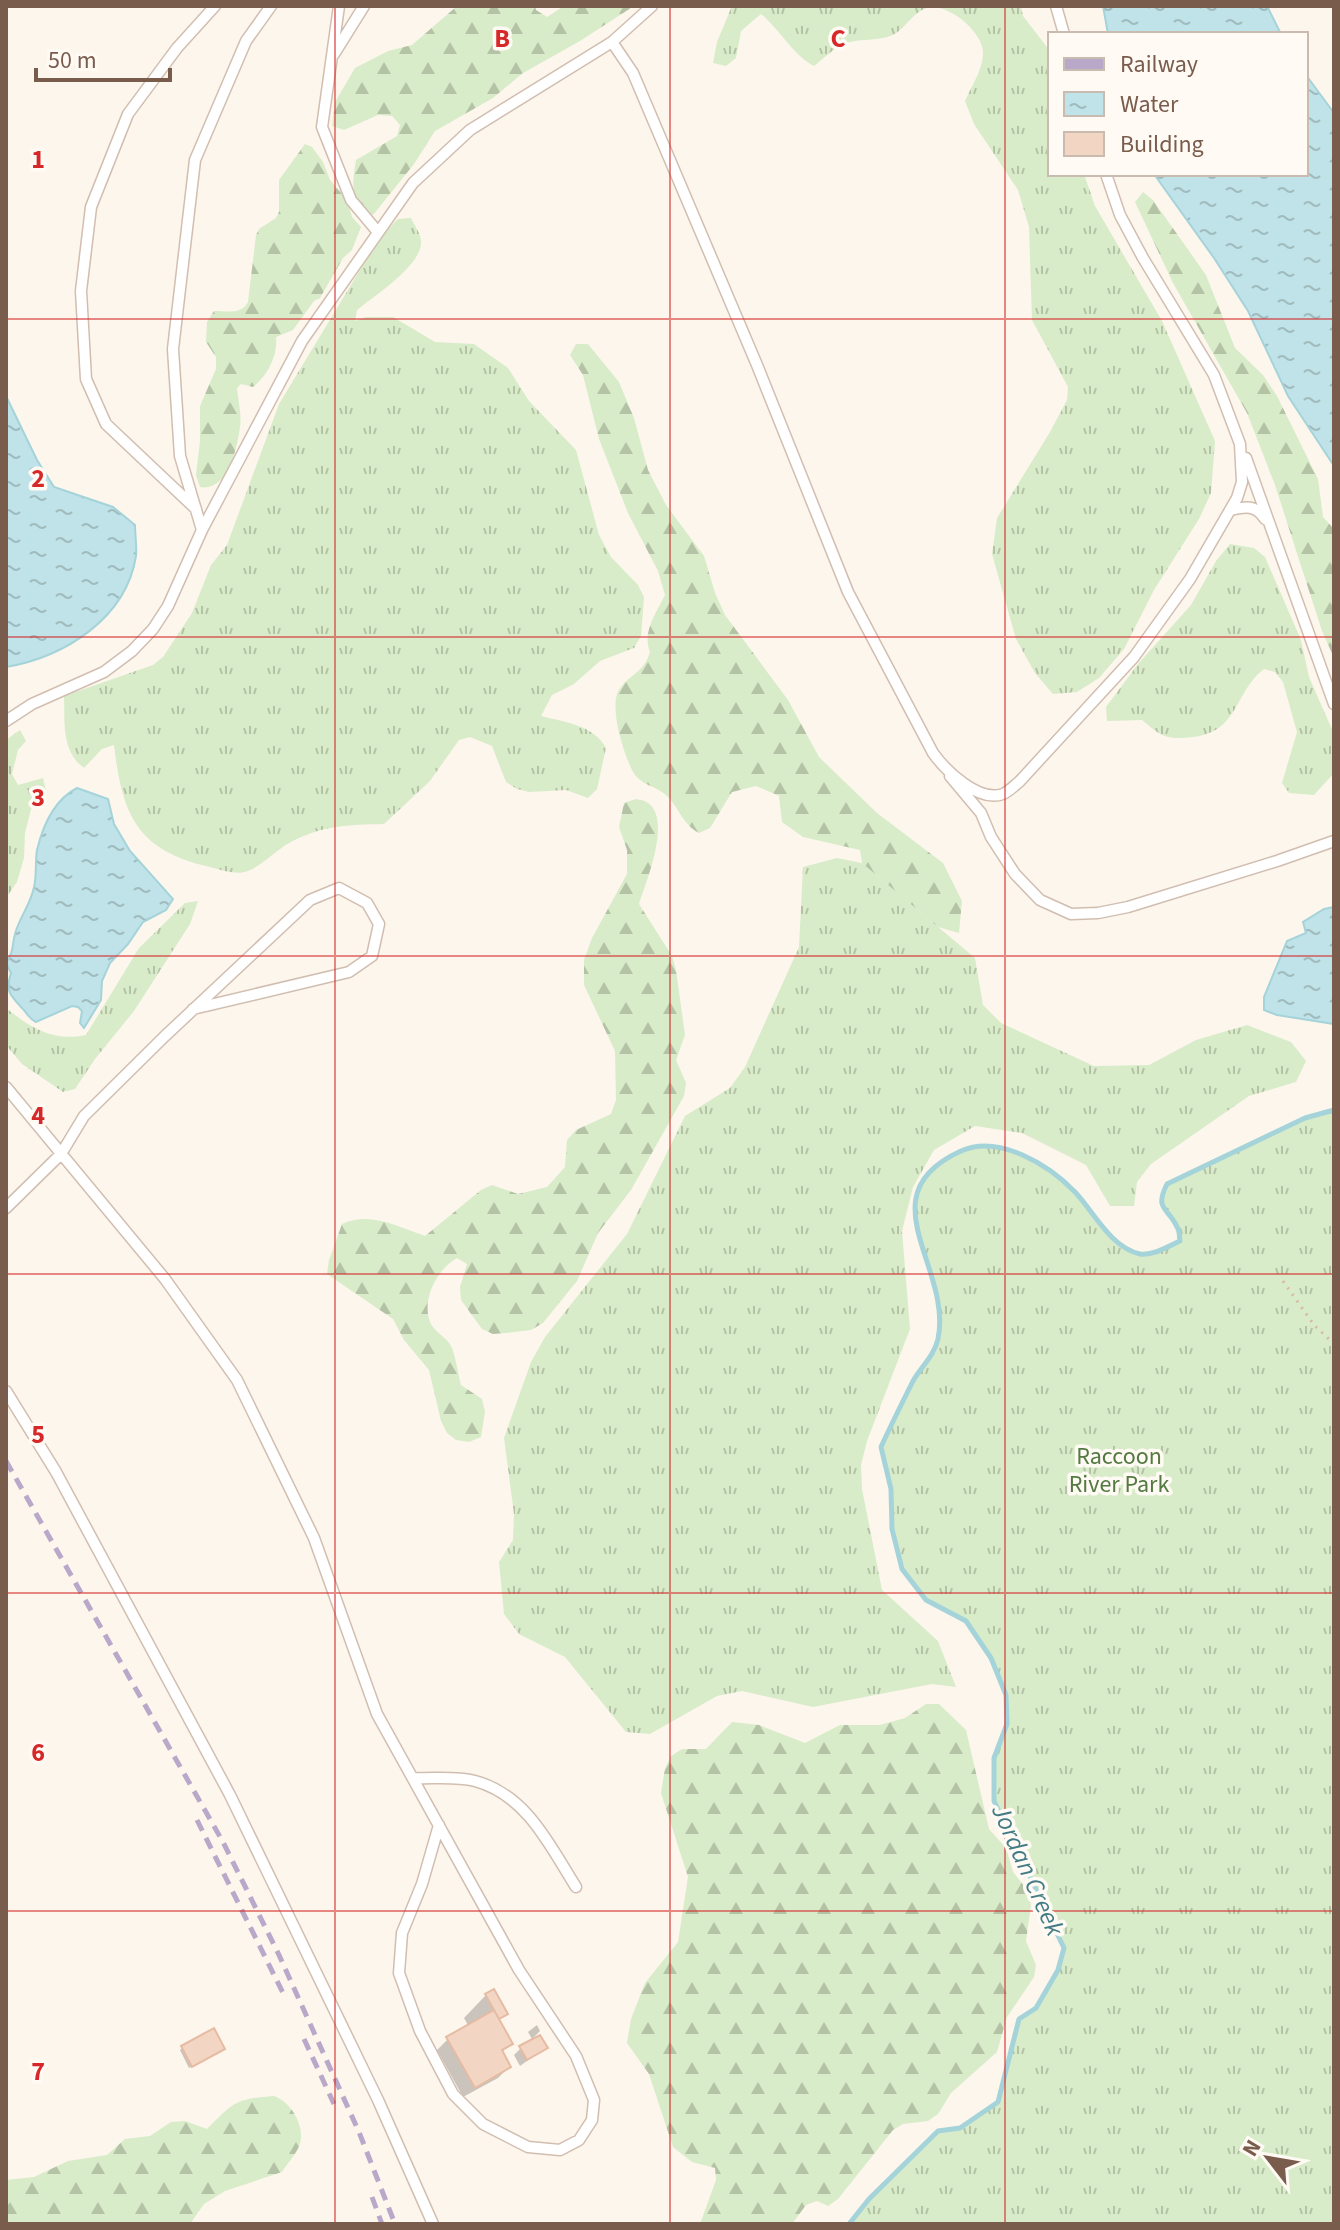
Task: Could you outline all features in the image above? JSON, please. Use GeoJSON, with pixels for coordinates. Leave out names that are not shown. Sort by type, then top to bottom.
{"type":"FeatureCollection","features":[{"type":"Feature","properties":{"kind":"lane"},"geometry":{"type":"LineString","coordinates":[[196,509],[106,424],[86,379],[81,291],[91,207],[128,114],[177,48],[215,6]]}},
{"type":"Feature","properties":{"kind":"lane"},"geometry":{"type":"LineString","coordinates":[[202,530],[180,456],[173,349],[195,160],[246,41],[271,6]]}},
{"type":"Feature","properties":{"kind":"lane"},"geometry":{"type":"LineString","coordinates":[[339,6],[322,127],[351,200],[377,231]]}},
{"type":"Feature","properties":{"kind":"lane"},"geometry":{"type":"LineString","coordinates":[[331,59],[364,6]]}},
{"type":"Feature","properties":{"kind":"lane"},"geometry":{"type":"LineString","coordinates":[[6,721],[44,698],[104,672],[132,651],[153,629],[168,606],[202,530],[302,341],[413,183],[470,130],[612,42],[652,6]]}},
{"type":"Feature","properties":{"kind":"lane"},"geometry":{"type":"LineString","coordinates":[[1056,6],[1063,32]]}},
{"type":"Feature","properties":{"kind":"lane"},"geometry":{"type":"LineString","coordinates":[[612,42],[633,73],[757,365],[848,592],[923,736],[944,768],[981,813],[991,837],[1015,874],[1040,900],[1071,914],[1098,913],[1128,907],[1334,841]]}},
{"type":"Feature","properties":{"kind":"lane"},"geometry":{"type":"LineString","coordinates":[[1107,176],[1120,215],[1143,258],[1214,375],[1334,704]]}},
{"type":"Feature","properties":{"kind":"lane"},"geometry":{"type":"LineString","coordinates":[[944,768],[984,796],[1004,794],[1019,782],[1134,657],[1190,579],[1237,498],[1243,474],[1240,444]]}},
{"type":"Feature","properties":{"kind":"lane"},"geometry":{"type":"LineString","coordinates":[[1231,510],[1251,507],[1260,512],[1271,527]]}},
{"type":"Feature","properties":{"kind":"lane"},"geometry":{"type":"LineString","coordinates":[[6,1208],[61,1154],[84,1116],[193,1009],[310,900],[339,888],[367,903],[379,924],[372,956],[349,972],[193,1009]]}},
{"type":"Feature","properties":{"kind":"lane"},"geometry":{"type":"LineString","coordinates":[[6,1087],[165,1279],[237,1380],[314,1538],[377,1714],[413,1778],[439,1825],[519,1970],[576,2056],[594,2100],[592,2120],[579,2140],[560,2150],[528,2147],[483,2124],[453,2094],[420,2031],[399,1973],[402,1933],[422,1884],[439,1825]]}},
{"type":"Feature","properties":{"kind":"lane"},"geometry":{"type":"LineString","coordinates":[[6,1391],[56,1472],[230,1795],[378,2100],[433,2224]]}},
{"type":"Feature","properties":{"kind":"lane"},"geometry":{"type":"LineString","coordinates":[[413,1778],[473,1780],[513,1800],[530,1816],[576,1887]]}},
{"type":"Feature","properties":{"kind":"path"},"geometry":{"type":"LineString","coordinates":[[1283,1281],[1314,1325],[1334,1344]]}},
{"type":"Feature","properties":{"kind":"green space"},"geometry":{"type":"Polygon","coordinates":[[[457,6],[535,6],[547,17],[564,6],[634,6],[523,73],[493,98],[435,131],[414,164],[373,215],[360,204],[354,192],[356,160],[397,136],[400,125],[392,116],[378,115],[344,130],[332,126],[335,102],[355,68],[388,51],[412,45],[457,6]]]}},
{"type":"Feature","properties":{"kind":"green space"},"geometry":{"type":"Polygon","coordinates":[[[732,6],[1021,6],[1023,16],[1048,48],[1048,176],[1085,176],[1095,206],[1162,321],[1215,441],[1211,493],[1199,519],[1154,590],[1124,649],[1099,678],[1077,692],[1053,694],[1035,673],[1016,639],[992,554],[997,518],[1050,432],[1067,400],[1068,387],[1032,320],[1029,227],[1018,190],[974,124],[965,101],[982,61],[982,46],[978,38],[964,21],[936,7],[917,13],[893,35],[844,44],[814,66],[800,56],[761,14],[741,31],[736,58],[726,66],[713,63],[717,42],[732,6]]]}},
{"type":"Feature","properties":{"kind":"green space"},"geometry":{"type":"Polygon","coordinates":[[[305,144],[312,147],[323,162],[330,180],[347,200],[352,217],[361,227],[352,250],[343,258],[320,298],[314,301],[293,330],[276,337],[274,358],[263,377],[253,387],[241,384],[237,388],[240,422],[233,457],[218,483],[200,487],[196,475],[200,406],[216,369],[216,357],[206,342],[207,322],[214,311],[238,311],[248,302],[256,235],[259,229],[276,218],[279,212],[279,180],[305,144]]]}},
{"type":"Feature","properties":{"kind":"green space"},"geometry":{"type":"Polygon","coordinates":[[[1143,192],[1153,200],[1206,275],[1235,348],[1263,375],[1277,396],[1318,479],[1323,517],[1334,529],[1334,658],[1247,413],[1173,283],[1135,202],[1143,192]]]}},
{"type":"Feature","properties":{"kind":"green space"},"geometry":{"type":"Polygon","coordinates":[[[411,218],[421,238],[420,250],[406,270],[357,310],[355,321],[366,317],[393,317],[435,342],[474,344],[508,368],[529,401],[576,450],[599,535],[611,557],[638,585],[644,597],[641,636],[634,648],[600,661],[574,684],[552,695],[541,716],[586,729],[601,740],[606,748],[597,789],[588,798],[566,790],[529,792],[517,789],[506,782],[492,746],[470,737],[459,740],[430,781],[384,824],[324,829],[289,843],[259,865],[238,873],[182,859],[148,838],[136,824],[122,790],[114,745],[102,749],[84,768],[71,753],[66,735],[64,696],[153,665],[163,657],[192,613],[211,565],[227,545],[279,404],[380,237],[398,219],[411,218]]]}},
{"type":"Feature","properties":{"kind":"green space"},"geometry":{"type":"Polygon","coordinates":[[[576,344],[588,344],[619,382],[634,418],[648,470],[666,505],[704,556],[725,615],[788,700],[819,757],[877,813],[943,863],[962,901],[959,933],[938,927],[862,863],[860,850],[803,837],[782,822],[779,796],[756,786],[732,792],[710,828],[699,833],[688,825],[666,795],[635,775],[619,733],[616,698],[619,690],[647,659],[650,652],[649,630],[665,595],[658,571],[628,513],[599,439],[583,375],[570,355],[576,344]]]}},
{"type":"Feature","properties":{"kind":"green space"},"geometry":{"type":"Polygon","coordinates":[[[1230,544],[1254,548],[1265,557],[1301,640],[1309,677],[1334,734],[1334,773],[1314,795],[1289,793],[1282,783],[1297,732],[1283,682],[1275,672],[1264,669],[1254,678],[1228,719],[1208,734],[1176,738],[1160,734],[1142,720],[1107,721],[1106,707],[1138,664],[1191,605],[1216,561],[1230,544]]]}},
{"type":"Feature","properties":{"kind":"green space"},"geometry":{"type":"Polygon","coordinates":[[[20,730],[26,741],[18,750],[12,774],[18,785],[43,778],[46,790],[31,809],[25,833],[24,858],[17,882],[6,898],[6,740],[20,730]]]}},
{"type":"Feature","properties":{"kind":"green space"},"geometry":{"type":"Polygon","coordinates":[[[636,799],[648,803],[655,811],[658,823],[655,852],[639,904],[672,956],[676,970],[685,1035],[676,1060],[686,1083],[684,1096],[631,1190],[598,1233],[577,1281],[543,1323],[531,1330],[493,1334],[482,1329],[461,1300],[460,1287],[467,1264],[457,1258],[437,1278],[429,1296],[431,1324],[452,1348],[461,1385],[482,1399],[485,1412],[481,1437],[469,1442],[456,1440],[447,1433],[441,1421],[429,1370],[404,1340],[393,1319],[327,1274],[329,1260],[342,1224],[352,1220],[384,1222],[425,1236],[481,1190],[492,1185],[518,1194],[547,1187],[565,1167],[567,1140],[576,1130],[611,1114],[616,1100],[615,1051],[584,985],[584,960],[592,938],[627,874],[627,850],[619,827],[624,803],[636,799]]]}},
{"type":"Feature","properties":{"kind":"green space"},"geometry":{"type":"Polygon","coordinates":[[[837,858],[862,863],[975,958],[983,1005],[1001,1023],[1094,1066],[1149,1065],[1196,1040],[1247,1025],[1291,1042],[1306,1061],[1296,1082],[1249,1096],[1151,1164],[1137,1182],[1134,1206],[1110,1206],[1086,1165],[1022,1133],[975,1126],[934,1150],[913,1187],[902,1231],[910,1329],[867,1441],[861,1465],[862,1489],[882,1590],[938,1641],[956,1687],[932,1684],[813,1707],[742,1691],[717,1696],[650,1734],[626,1732],[565,1657],[519,1634],[504,1614],[499,1562],[513,1540],[514,1514],[504,1438],[531,1362],[545,1337],[627,1234],[685,1116],[730,1088],[745,1067],[799,947],[803,867],[837,858]]]}},
{"type":"Feature","properties":{"kind":"green space"},"geometry":{"type":"Polygon","coordinates":[[[198,901],[190,924],[134,1011],[75,1089],[63,1092],[22,1064],[6,1045],[6,1008],[43,1032],[63,1037],[86,1035],[139,948],[185,903],[198,901]]]}},
{"type":"Feature","properties":{"kind":"green space","name":"Raccoon River Park"},"geometry":{"type":"Polygon","coordinates":[[[1334,1110],[1334,2224],[849,2224],[869,2199],[938,2131],[960,2128],[998,2102],[1019,2019],[1036,2008],[1058,1970],[1064,1948],[994,1801],[994,1758],[1007,1724],[1006,1695],[991,1658],[966,1621],[926,1600],[902,1569],[892,1529],[891,1489],[881,1447],[913,1381],[931,1356],[938,1339],[939,1312],[915,1211],[919,1189],[933,1169],[961,1151],[991,1146],[1007,1149],[1038,1163],[1064,1182],[1120,1245],[1140,1254],[1150,1254],[1180,1240],[1177,1227],[1162,1204],[1167,1184],[1305,1118],[1334,1110]]]}},
{"type":"Feature","properties":{"kind":"green space"},"geometry":{"type":"Polygon","coordinates":[[[926,1704],[939,1704],[966,1730],[989,1829],[1006,1848],[1013,1872],[1029,1892],[1031,1905],[1026,1941],[1036,1965],[1034,1977],[1007,2017],[997,2052],[951,2093],[938,2114],[928,2121],[903,2124],[893,2130],[838,2199],[828,2206],[817,2201],[806,2205],[792,2224],[700,2224],[716,2180],[715,2168],[692,2162],[673,2147],[649,2074],[627,2043],[631,2019],[645,1983],[678,1942],[688,1877],[661,1793],[665,1768],[671,1756],[682,1749],[706,1749],[732,1722],[759,1725],[805,1743],[840,1725],[880,1725],[905,1718],[926,1704]]]}},
{"type":"Feature","properties":{"kind":"green space"},"geometry":{"type":"Polygon","coordinates":[[[274,2096],[286,2103],[298,2122],[301,2137],[294,2155],[282,2172],[225,2191],[204,2204],[190,2224],[6,2224],[6,2180],[34,2177],[68,2161],[107,2155],[125,2139],[150,2136],[171,2122],[185,2121],[207,2129],[236,2104],[274,2096]]]}},
{"type":"Feature","properties":{"kind":"water"},"geometry":{"type":"Polygon","coordinates":[[[1103,6],[1267,6],[1280,32],[1108,32],[1103,6]]]}},
{"type":"Feature","properties":{"kind":"water"},"geometry":{"type":"Polygon","coordinates":[[[1308,78],[1334,113],[1334,466],[1288,396],[1248,311],[1155,176],[1308,176],[1308,78]]]}},
{"type":"Feature","properties":{"kind":"water"},"geometry":{"type":"Polygon","coordinates":[[[6,396],[37,460],[54,487],[113,507],[135,525],[136,556],[120,599],[89,631],[49,654],[6,667],[6,396]]]}},
{"type":"Feature","properties":{"kind":"water"},"geometry":{"type":"Polygon","coordinates":[[[77,788],[108,799],[114,824],[130,851],[173,899],[166,910],[143,922],[110,963],[102,981],[101,1000],[84,1028],[80,1023],[82,1011],[78,1007],[72,1006],[36,1022],[32,1019],[10,992],[8,984],[11,973],[6,963],[32,893],[37,850],[43,831],[56,806],[77,788]]]}},
{"type":"Feature","properties":{"kind":"water"},"geometry":{"type":"Polygon","coordinates":[[[1334,907],[1334,1024],[1264,1010],[1264,997],[1287,941],[1306,933],[1303,922],[1324,909],[1334,907]]]}},
{"type":"Feature","properties":{"kind":"building"},"geometry":{"type":"Polygon","coordinates":[[[494,1989],[508,2014],[499,2019],[485,1994],[494,1989]]]}},
{"type":"Feature","properties":{"kind":"building"},"geometry":{"type":"Polygon","coordinates":[[[494,2010],[513,2044],[502,2050],[511,2067],[475,2088],[446,2037],[494,2010]]]}},
{"type":"Feature","properties":{"kind":"building"},"geometry":{"type":"Polygon","coordinates":[[[214,2028],[225,2049],[192,2067],[181,2046],[214,2028]]]}},
{"type":"Feature","properties":{"kind":"building"},"geometry":{"type":"Polygon","coordinates":[[[540,2035],[548,2048],[527,2060],[519,2046],[540,2035]]]}},
{"type":"Feature","properties":{"kind":"waterway","name":"Jordan Creek"},"geometry":{"type":"LineString","coordinates":[[849,2224],[869,2199],[938,2131],[960,2128],[998,2102],[1019,2019],[1036,2008],[1058,1970],[1064,1948],[994,1801],[994,1758],[1007,1724],[1006,1695],[991,1658],[966,1621],[926,1600],[902,1569],[892,1529],[891,1489],[881,1447],[913,1381],[938,1339],[939,1312],[915,1211],[919,1189],[933,1169],[961,1151],[991,1146],[1007,1149],[1038,1163],[1064,1182],[1120,1245],[1140,1254],[1150,1254],[1180,1241],[1178,1229],[1162,1204],[1167,1184],[1305,1118],[1334,1110]]}},
{"type":"Feature","properties":{"kind":"railway"},"geometry":{"type":"LineString","coordinates":[[6,1461],[223,1842],[279,1955],[359,2132],[395,2224]]}},
{"type":"Feature","properties":{"kind":"railway"},"geometry":{"type":"LineString","coordinates":[[197,1820],[286,1999]]}},
{"type":"Feature","properties":{"kind":"railway"},"geometry":{"type":"LineString","coordinates":[[304,2039],[334,2104]]}},
{"type":"Feature","properties":{"kind":"railway"},"geometry":{"type":"LineString","coordinates":[[372,2197],[382,2224]]}}]}
